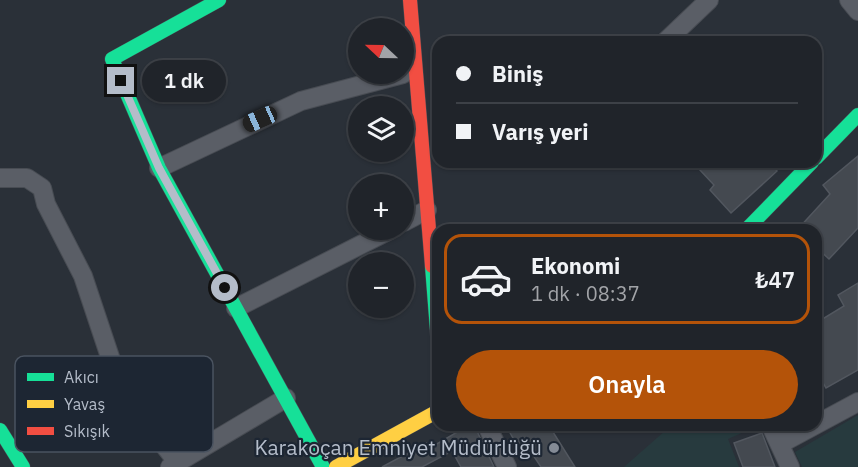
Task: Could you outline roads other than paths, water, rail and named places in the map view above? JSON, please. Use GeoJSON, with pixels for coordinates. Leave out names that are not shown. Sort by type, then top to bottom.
{"type":"FeatureCollection","features":[{"type":"Feature","properties":{"kind":"street"},"geometry":{"type":"LineString","coordinates":[[219,0],[112,60],[159,168],[323,467]]}},
{"type":"Feature","properties":{"kind":"street"},"geometry":{"type":"LineString","coordinates":[[409,18],[410,0]]}},
{"type":"Feature","properties":{"kind":"street"},"geometry":{"type":"LineString","coordinates":[[671,36],[709,0]]}},
{"type":"Feature","properties":{"kind":"street"},"geometry":{"type":"LineString","coordinates":[[849,0],[858,11]]}},
{"type":"Feature","properties":{"kind":"street"},"geometry":{"type":"LineString","coordinates":[[159,168],[301,101],[359,84]]}},
{"type":"Feature","properties":{"kind":"street"},"geometry":{"type":"LineString","coordinates":[[410,84],[431,157],[427,210],[432,270]]}},
{"type":"Feature","properties":{"kind":"street"},"geometry":{"type":"LineString","coordinates":[[822,152],[858,115]]}},
{"type":"Feature","properties":{"kind":"street"},"geometry":{"type":"LineString","coordinates":[[752,224],[806,168]]}},
{"type":"Feature","properties":{"kind":"street"},"geometry":{"type":"LineString","coordinates":[[0,178],[27,178],[42,188],[46,204],[83,276],[109,356]]}},
{"type":"Feature","properties":{"kind":"street"},"geometry":{"type":"LineString","coordinates":[[414,217],[427,210]]}},
{"type":"Feature","properties":{"kind":"street"},"geometry":{"type":"LineString","coordinates":[[236,308],[370,240]]}},
{"type":"Feature","properties":{"kind":"street"},"geometry":{"type":"LineString","coordinates":[[213,442],[286,398]]}},
{"type":"Feature","properties":{"kind":"street"},"geometry":{"type":"LineString","coordinates":[[822,421],[858,402]]}},
{"type":"Feature","properties":{"kind":"street"},"geometry":{"type":"LineString","coordinates":[[338,466],[432,414]]}},
{"type":"Feature","properties":{"kind":"street"},"geometry":{"type":"LineString","coordinates":[[489,431],[507,467]]}},
{"type":"Feature","properties":{"kind":"street"},"geometry":{"type":"LineString","coordinates":[[774,431],[790,467]]}},
{"type":"Feature","properties":{"kind":"street"},"geometry":{"type":"LineString","coordinates":[[780,444],[804,431]]}},
{"type":"Feature","properties":{"kind":"street"},"geometry":{"type":"LineString","coordinates":[[0,432],[23,467]]}},
{"type":"Feature","properties":{"kind":"street"},"geometry":{"type":"LineString","coordinates":[[174,465],[196,452]]}},
{"type":"Feature","properties":{"kind":"street"},"geometry":{"type":"LineString","coordinates":[[361,453],[368,467]]}},
{"type":"Feature","properties":{"kind":"place","name":"Karakoçan Emniyet Müdürlüğü"},"geometry":{"type":"Point","coordinates":[554,448]}}]}
